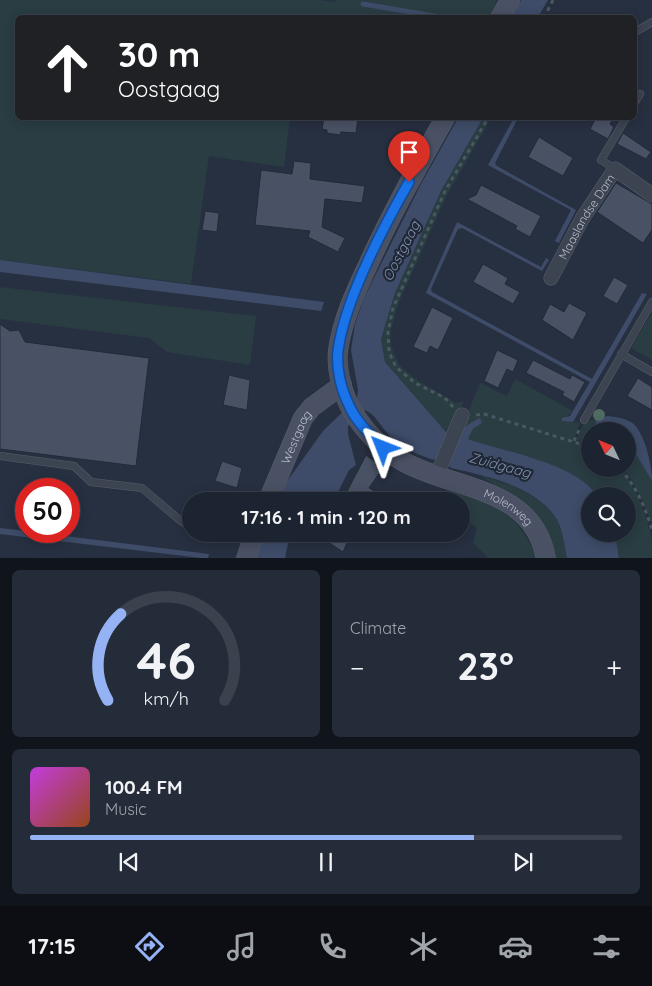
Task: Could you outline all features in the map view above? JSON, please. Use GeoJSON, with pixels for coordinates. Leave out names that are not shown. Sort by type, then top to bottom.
{"type":"FeatureCollection","features":[{"type":"Feature","properties":{"kind":"main road"},"geometry":{"type":"LineString","coordinates":[[342,385],[338,353],[342,330],[356,291],[400,198],[444,120]]}},
{"type":"Feature","properties":{"kind":"main road","name":"Molenweg"},"geometry":{"type":"LineString","coordinates":[[342,385],[348,404],[362,426],[383,448],[406,462],[498,496],[513,505],[532,525],[545,550],[546,558]]}},
{"type":"Feature","properties":{"kind":"main road","name":"Westgaag"},"geometry":{"type":"LineString","coordinates":[[272,492],[303,418],[312,407],[342,385]]}},
{"type":"Feature","properties":{"kind":"main road"},"geometry":{"type":"LineString","coordinates":[[246,558],[249,542]]}},
{"type":"Feature","properties":{"kind":"street","name":"Maaslandse Dam"},"geometry":{"type":"LineString","coordinates":[[551,278],[582,219],[615,169],[652,195]]}},
{"type":"Feature","properties":{"kind":"street"},"geometry":{"type":"LineString","coordinates":[[438,473],[462,415]]}},
{"type":"Feature","properties":{"kind":"lane"},"geometry":{"type":"LineString","coordinates":[[637,31],[652,22]]}},
{"type":"Feature","properties":{"kind":"lane"},"geometry":{"type":"LineString","coordinates":[[637,99],[640,94]]}},
{"type":"Feature","properties":{"kind":"lane"},"geometry":{"type":"LineString","coordinates":[[615,169],[601,160],[625,120]]}},
{"type":"Feature","properties":{"kind":"lane"},"geometry":{"type":"LineString","coordinates":[[584,420],[652,302]]}},
{"type":"Feature","properties":{"kind":"lane"},"geometry":{"type":"LineString","coordinates":[[621,354],[652,372]]}},
{"type":"Feature","properties":{"kind":"lane"},"geometry":{"type":"LineString","coordinates":[[0,456],[74,466],[92,482],[142,488],[182,522]]}},
{"type":"Feature","properties":{"kind":"path"},"geometry":{"type":"LineString","coordinates":[[546,15],[553,0]]}},
{"type":"Feature","properties":{"kind":"path"},"geometry":{"type":"LineString","coordinates":[[487,120],[445,191],[393,308],[388,332],[389,352],[396,367],[415,383],[445,398],[462,415],[484,414],[581,444]]}},
{"type":"Feature","properties":{"kind":"path"},"geometry":{"type":"LineString","coordinates":[[629,478],[648,515],[652,530]]}},
{"type":"Feature","properties":{"kind":"green space"},"geometry":{"type":"Polygon","coordinates":[[[0,0],[321,0],[335,2],[336,0],[497,0],[491,15],[15,15],[15,120],[290,120],[284,167],[209,156],[191,284],[0,260],[0,0]]]}},
{"type":"Feature","properties":{"kind":"green space"},"geometry":{"type":"Polygon","coordinates":[[[482,120],[490,120],[446,197],[398,304],[390,333],[391,346],[399,365],[417,380],[456,403],[464,401],[447,438],[446,432],[385,362],[381,339],[395,293],[441,191],[482,120]]]}},
{"type":"Feature","properties":{"kind":"green space"},"geometry":{"type":"Polygon","coordinates":[[[0,287],[256,316],[250,365],[167,352],[149,338],[0,319],[0,287]]]}},
{"type":"Feature","properties":{"kind":"green space"},"geometry":{"type":"Polygon","coordinates":[[[652,312],[652,360],[631,348],[652,312]]]}},
{"type":"Feature","properties":{"kind":"green space"},"geometry":{"type":"Polygon","coordinates":[[[515,379],[573,411],[562,421],[580,423],[573,442],[581,445],[581,478],[628,478],[633,487],[585,487],[547,465],[468,439],[473,429],[482,423],[459,434],[480,383],[507,396],[515,379]]]}},
{"type":"Feature","properties":{"kind":"green space"},"geometry":{"type":"Polygon","coordinates":[[[596,419],[596,422],[585,421],[596,419]]]}},
{"type":"Feature","properties":{"kind":"green space"},"geometry":{"type":"Polygon","coordinates":[[[581,429],[581,441],[576,440],[581,429]]]}},
{"type":"Feature","properties":{"kind":"green space"},"geometry":{"type":"Polygon","coordinates":[[[636,454],[652,481],[652,523],[636,487],[630,478],[636,478],[636,454]]]}},
{"type":"Feature","properties":{"kind":"green space"},"geometry":{"type":"Polygon","coordinates":[[[479,475],[513,486],[545,506],[559,525],[567,558],[555,558],[517,499],[479,475]]]}},
{"type":"Feature","properties":{"kind":"green space"},"geometry":{"type":"Polygon","coordinates":[[[455,487],[467,492],[442,492],[455,487]]]}},
{"type":"Feature","properties":{"kind":"green space"},"geometry":{"type":"Polygon","coordinates":[[[470,493],[505,513],[522,532],[538,558],[488,558],[473,543],[477,528],[470,523],[470,493]]]}},
{"type":"Feature","properties":{"kind":"green space"},"geometry":{"type":"Polygon","coordinates":[[[636,494],[651,535],[652,558],[619,558],[616,542],[636,542],[636,494]]]}},
{"type":"Feature","properties":{"kind":"water"},"geometry":{"type":"Polygon","coordinates":[[[521,0],[548,0],[539,15],[513,15],[521,0]]]}},
{"type":"Feature","properties":{"kind":"water"},"geometry":{"type":"Polygon","coordinates":[[[457,120],[482,120],[441,191],[395,293],[381,339],[385,362],[446,432],[447,438],[457,434],[480,418],[482,423],[473,429],[468,439],[538,460],[573,475],[587,485],[589,487],[581,487],[581,542],[616,542],[619,558],[567,558],[559,524],[551,511],[540,501],[512,485],[451,468],[446,462],[430,459],[408,449],[386,432],[375,417],[364,410],[348,426],[348,434],[356,465],[349,470],[338,492],[279,492],[323,431],[357,398],[358,390],[351,350],[355,324],[364,298],[421,184],[457,120]]]}},
{"type":"Feature","properties":{"kind":"water"},"geometry":{"type":"Polygon","coordinates":[[[513,120],[517,120],[495,163],[497,166],[576,210],[559,243],[555,241],[571,210],[488,165],[513,120]]]}},
{"type":"Feature","properties":{"kind":"water"},"geometry":{"type":"Polygon","coordinates":[[[457,222],[541,267],[546,258],[549,260],[542,271],[462,228],[458,229],[431,289],[432,292],[592,379],[642,293],[647,294],[573,422],[562,421],[562,418],[570,416],[590,382],[426,293],[457,222]]]}},
{"type":"Feature","properties":{"kind":"water"},"geometry":{"type":"Polygon","coordinates":[[[0,260],[324,302],[321,311],[0,272],[0,260]]]}},
{"type":"Feature","properties":{"kind":"water"},"geometry":{"type":"Polygon","coordinates":[[[608,416],[631,422],[596,422],[596,419],[608,416]]]}},
{"type":"Feature","properties":{"kind":"water"},"geometry":{"type":"Polygon","coordinates":[[[636,427],[647,449],[652,481],[636,454],[636,427]]]}},
{"type":"Feature","properties":{"kind":"water"},"geometry":{"type":"Polygon","coordinates":[[[0,528],[15,530],[15,536],[0,534],[0,528]]]}},
{"type":"Feature","properties":{"kind":"water"},"geometry":{"type":"Polygon","coordinates":[[[80,538],[209,554],[208,558],[75,543],[80,543],[80,538]]]}},
{"type":"Feature","properties":{"kind":"water"},"geometry":{"type":"Polygon","coordinates":[[[259,542],[288,542],[285,558],[254,558],[259,542]]]}},
{"type":"Feature","properties":{"kind":"building"},"geometry":{"type":"Polygon","coordinates":[[[324,120],[358,120],[356,133],[341,132],[340,135],[327,133],[327,130],[322,129],[324,120]]]}},
{"type":"Feature","properties":{"kind":"building"},"geometry":{"type":"Polygon","coordinates":[[[595,120],[612,120],[610,124],[614,127],[608,139],[590,129],[595,120]]]}},
{"type":"Feature","properties":{"kind":"building"},"geometry":{"type":"Polygon","coordinates":[[[623,133],[651,152],[646,159],[617,144],[623,133]]]}},
{"type":"Feature","properties":{"kind":"building"},"geometry":{"type":"Polygon","coordinates":[[[539,137],[573,158],[563,176],[528,157],[539,137]]]}},
{"type":"Feature","properties":{"kind":"building"},"geometry":{"type":"Polygon","coordinates":[[[294,161],[311,163],[310,179],[365,186],[362,203],[325,199],[322,227],[345,238],[338,252],[308,237],[310,231],[255,225],[261,170],[292,174],[294,161]]]}},
{"type":"Feature","properties":{"kind":"building"},"geometry":{"type":"Polygon","coordinates":[[[616,183],[652,204],[652,230],[643,243],[597,212],[616,183]]]}},
{"type":"Feature","properties":{"kind":"building"},"geometry":{"type":"Polygon","coordinates":[[[481,185],[541,216],[530,237],[515,229],[517,226],[467,199],[476,195],[481,185]]]}},
{"type":"Feature","properties":{"kind":"building"},"geometry":{"type":"Polygon","coordinates":[[[205,211],[219,213],[217,232],[202,230],[205,211]]]}},
{"type":"Feature","properties":{"kind":"building"},"geometry":{"type":"Polygon","coordinates":[[[483,264],[508,278],[505,284],[520,292],[513,304],[473,282],[483,264]]]}},
{"type":"Feature","properties":{"kind":"building"},"geometry":{"type":"Polygon","coordinates":[[[614,277],[628,285],[617,304],[603,296],[614,277]]]}},
{"type":"Feature","properties":{"kind":"building"},"geometry":{"type":"Polygon","coordinates":[[[569,303],[587,313],[573,340],[542,320],[550,304],[564,312],[569,303]]]}},
{"type":"Feature","properties":{"kind":"building"},"geometry":{"type":"Polygon","coordinates":[[[432,307],[453,318],[438,350],[430,346],[427,353],[413,347],[432,307]]]}},
{"type":"Feature","properties":{"kind":"building"},"geometry":{"type":"Polygon","coordinates":[[[0,324],[10,331],[19,330],[25,342],[149,358],[136,466],[0,449],[0,324]]]}},
{"type":"Feature","properties":{"kind":"building"},"geometry":{"type":"Polygon","coordinates":[[[497,350],[518,360],[513,372],[507,369],[498,388],[484,381],[497,350]]]}},
{"type":"Feature","properties":{"kind":"building"},"geometry":{"type":"Polygon","coordinates":[[[533,360],[570,379],[572,375],[585,382],[574,402],[562,395],[564,392],[526,373],[533,360]]]}},
{"type":"Feature","properties":{"kind":"building"},"geometry":{"type":"Polygon","coordinates":[[[229,375],[250,380],[247,410],[223,405],[229,375]]]}},
{"type":"Feature","properties":{"kind":"building"},"geometry":{"type":"Polygon","coordinates":[[[638,378],[652,387],[652,410],[627,396],[638,378]]]}},
{"type":"Feature","properties":{"kind":"building"},"geometry":{"type":"Polygon","coordinates":[[[366,455],[383,468],[369,488],[377,492],[347,492],[366,455]]]}},
{"type":"Feature","properties":{"kind":"building"},"geometry":{"type":"Polygon","coordinates":[[[222,461],[242,468],[237,488],[215,481],[222,461]]]}},
{"type":"Feature","properties":{"kind":"building"},"geometry":{"type":"Polygon","coordinates":[[[328,542],[347,542],[343,552],[328,542]]]}},
{"type":"Feature","properties":{"kind":"waterway"},"geometry":{"type":"LineString","coordinates":[[363,4],[428,15]]}},
{"type":"Feature","properties":{"kind":"route"},"geometry":{"type":"LineString","coordinates":[[383,448],[362,426],[348,404],[342,385],[338,353],[342,330],[356,291],[380,238],[409,182]]}},
{"type":"Feature","properties":{"kind":"water label","name":"Oostgaag"},"geometry":{"type":"Point","coordinates":[401,251]}},
{"type":"Feature","properties":{"kind":"water label","name":"Zuidgaag"},"geometry":{"type":"Point","coordinates":[500,465]}}]}
